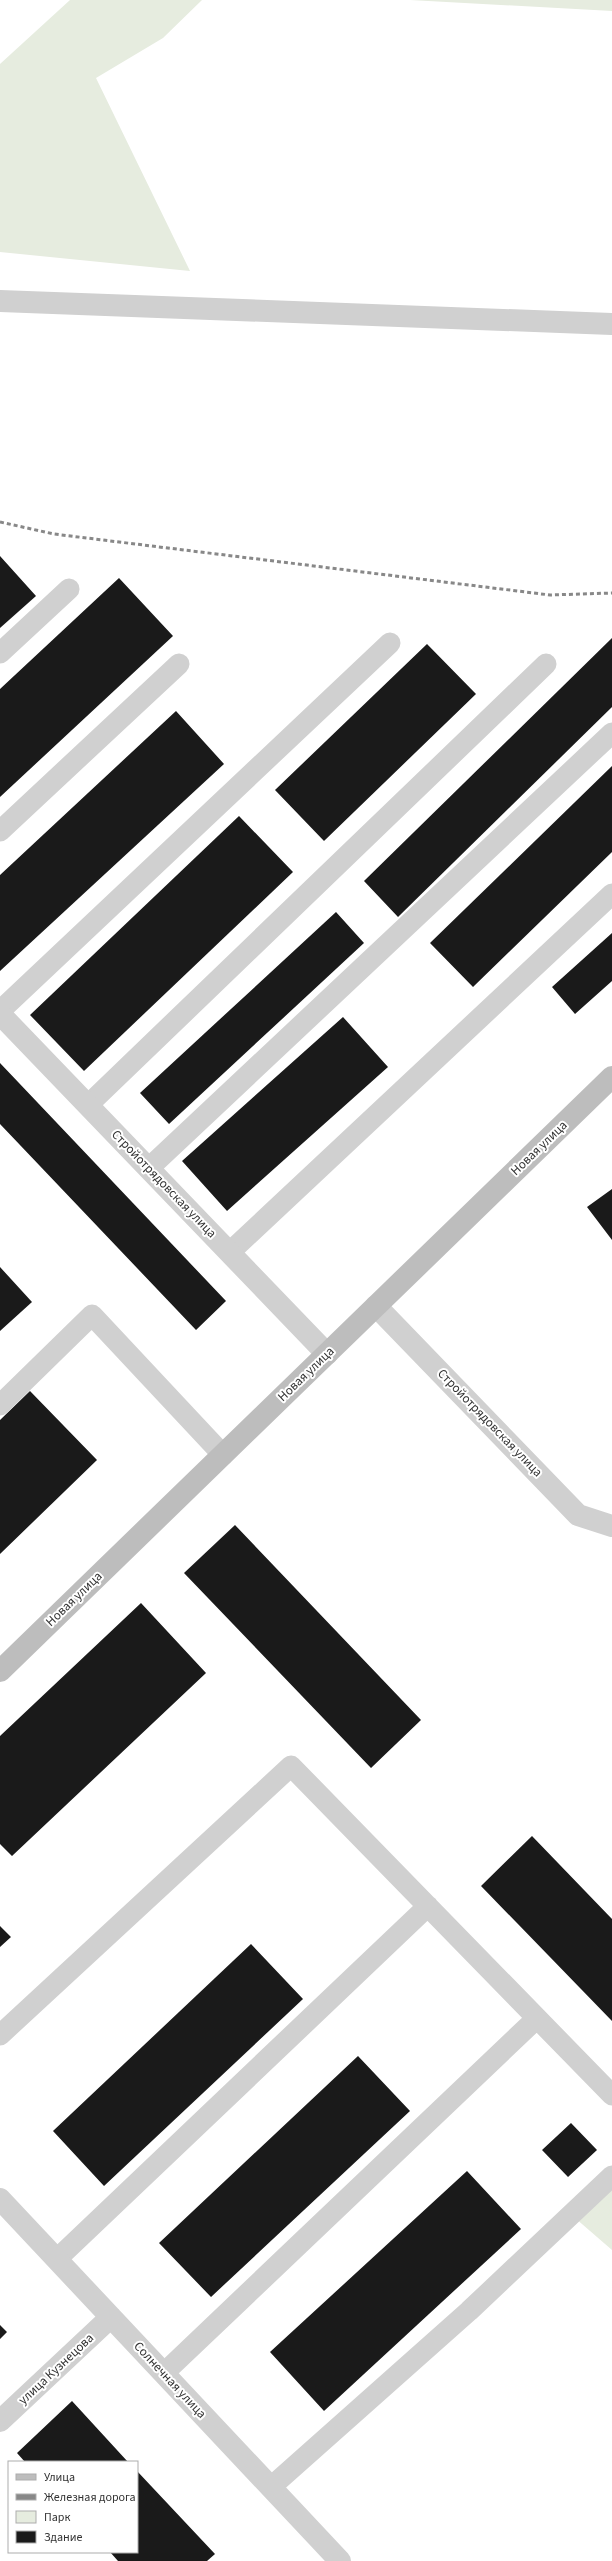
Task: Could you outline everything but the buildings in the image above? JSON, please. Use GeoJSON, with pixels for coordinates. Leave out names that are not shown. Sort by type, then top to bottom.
{"type":"FeatureCollection","features":[{"type":"Feature","properties":{"kind":"main road","name":"Новая улица"},"geometry":{"type":"LineString","coordinates":[[0,1671],[612,1077]]}},
{"type":"Feature","properties":{"kind":"street"},"geometry":{"type":"LineString","coordinates":[[0,301],[612,324]]}},
{"type":"Feature","properties":{"kind":"street","name":"Стройотрядовская улица"},"geometry":{"type":"LineString","coordinates":[[0,1012],[327,1354]]}},
{"type":"Feature","properties":{"kind":"street","name":"Стройотрядовская улица"},"geometry":{"type":"LineString","coordinates":[[376,1306],[578,1515],[612,1526]]}},
{"type":"Feature","properties":{"kind":"street","name":"Солнечная улица"},"geometry":{"type":"LineString","coordinates":[[0,2199],[340,2561]]}},
{"type":"Feature","properties":{"kind":"street","name":"улица Кузнецова"},"geometry":{"type":"LineString","coordinates":[[0,2421],[111,2317]]}},
{"type":"Feature","properties":{"kind":"lane"},"geometry":{"type":"LineString","coordinates":[[0,653],[69,589]]}},
{"type":"Feature","properties":{"kind":"lane"},"geometry":{"type":"LineString","coordinates":[[0,1012],[390,643]]}},
{"type":"Feature","properties":{"kind":"lane"},"geometry":{"type":"LineString","coordinates":[[0,831],[179,664]]}},
{"type":"Feature","properties":{"kind":"lane"},"geometry":{"type":"LineString","coordinates":[[88,1104],[546,664]]}},
{"type":"Feature","properties":{"kind":"lane"},"geometry":{"type":"LineString","coordinates":[[149,1168],[612,733]]}},
{"type":"Feature","properties":{"kind":"lane"},"geometry":{"type":"LineString","coordinates":[[230,1252],[612,894]]}},
{"type":"Feature","properties":{"kind":"lane"},"geometry":{"type":"LineString","coordinates":[[0,1405],[92,1315],[223,1455]]}},
{"type":"Feature","properties":{"kind":"lane"},"geometry":{"type":"LineString","coordinates":[[0,2035],[291,1766],[612,2095]]}},
{"type":"Feature","properties":{"kind":"lane"},"geometry":{"type":"LineString","coordinates":[[57,2260],[428,1906]]}},
{"type":"Feature","properties":{"kind":"lane"},"geometry":{"type":"LineString","coordinates":[[164,2373],[537,2018]]}},
{"type":"Feature","properties":{"kind":"lane"},"geometry":{"type":"LineString","coordinates":[[271,2487],[469,2311],[612,2176]]}},
{"type":"Feature","properties":{"kind":"green space"},"geometry":{"type":"Polygon","coordinates":[[[70,0],[202,0],[163,38],[96,78],[190,271],[0,252],[0,64],[70,0]]]}},
{"type":"Feature","properties":{"kind":"green space"},"geometry":{"type":"Polygon","coordinates":[[[410,0],[612,0],[612,11],[410,0]]]}},
{"type":"Feature","properties":{"kind":"green space"},"geometry":{"type":"Polygon","coordinates":[[[612,2168],[612,2250],[567,2211],[612,2168]]]}},
{"type":"Feature","properties":{"kind":"railway"},"geometry":{"type":"LineString","coordinates":[[0,522],[54,534],[550,595],[612,593]]}}]}
